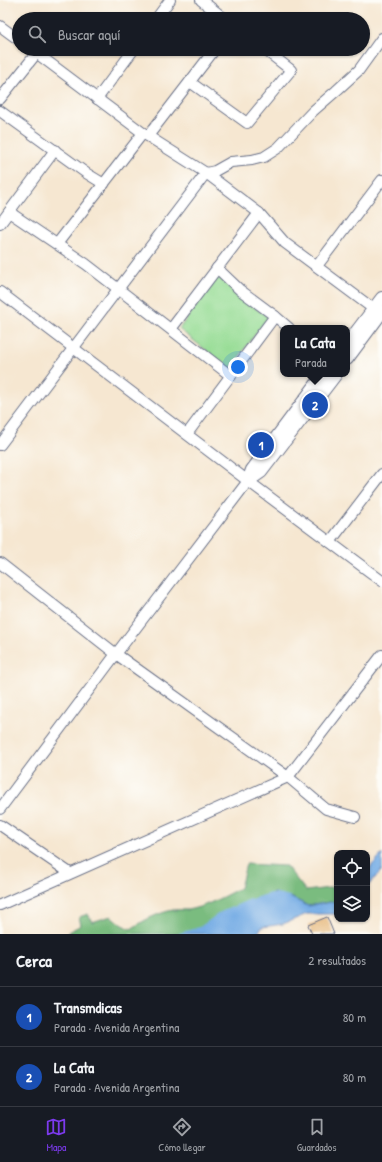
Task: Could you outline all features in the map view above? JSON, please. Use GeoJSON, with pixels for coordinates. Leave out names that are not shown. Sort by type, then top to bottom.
{"type":"FeatureCollection","features":[{"type":"Feature","properties":{"kind":"main road"},"geometry":{"type":"LineString","coordinates":[[350,355],[380,312],[382,298]]}},
{"type":"Feature","properties":{"kind":"main road"},"geometry":{"type":"LineString","coordinates":[[350,341],[380,312]]}},
{"type":"Feature","properties":{"kind":"main road"},"geometry":{"type":"LineString","coordinates":[[248,481],[252,470],[322,377]]}},
{"type":"Feature","properties":{"kind":"main road"},"geometry":{"type":"LineString","coordinates":[[248,481],[259,474],[334,377]]}},
{"type":"Feature","properties":{"kind":"street"},"geometry":{"type":"LineString","coordinates":[[161,12],[170,0]]}},
{"type":"Feature","properties":{"kind":"street"},"geometry":{"type":"LineString","coordinates":[[200,0],[216,12]]}},
{"type":"Feature","properties":{"kind":"street"},"geometry":{"type":"LineString","coordinates":[[0,26],[12,35]]}},
{"type":"Feature","properties":{"kind":"street"},"geometry":{"type":"LineString","coordinates":[[370,55],[382,38]]}},
{"type":"Feature","properties":{"kind":"street"},"geometry":{"type":"LineString","coordinates":[[0,99],[30,56]]}},
{"type":"Feature","properties":{"kind":"street"},"geometry":{"type":"LineString","coordinates":[[40,56],[145,134],[206,173],[259,213],[285,243],[380,312]]}},
{"type":"Feature","properties":{"kind":"street"},"geometry":{"type":"LineString","coordinates":[[97,99],[129,56]]}},
{"type":"Feature","properties":{"kind":"street"},"geometry":{"type":"LineString","coordinates":[[57,244],[104,184],[190,82],[210,56]]}},
{"type":"Feature","properties":{"kind":"street"},"geometry":{"type":"LineString","coordinates":[[190,82],[247,123],[290,70],[273,56]]}},
{"type":"Feature","properties":{"kind":"street"},"geometry":{"type":"LineString","coordinates":[[0,445],[206,173],[215,171],[231,162],[264,157],[278,148],[313,111],[359,70],[369,56]]}},
{"type":"Feature","properties":{"kind":"street"},"geometry":{"type":"LineString","coordinates":[[0,111],[86,173],[104,184]]}},
{"type":"Feature","properties":{"kind":"street"},"geometry":{"type":"LineString","coordinates":[[0,224],[55,150]]}},
{"type":"Feature","properties":{"kind":"street"},"geometry":{"type":"LineString","coordinates":[[317,266],[382,180]]}},
{"type":"Feature","properties":{"kind":"street"},"geometry":{"type":"LineString","coordinates":[[9,212],[86,264],[231,376]]}},
{"type":"Feature","properties":{"kind":"street"},"geometry":{"type":"LineString","coordinates":[[172,329],[259,213]]}},
{"type":"Feature","properties":{"kind":"street"},"geometry":{"type":"LineString","coordinates":[[217,268],[240,290],[276,316],[286,325]]}},
{"type":"Feature","properties":{"kind":"street"},"geometry":{"type":"LineString","coordinates":[[0,292],[382,581]]}},
{"type":"Feature","properties":{"kind":"street"},"geometry":{"type":"LineString","coordinates":[[187,434],[276,316]]}},
{"type":"Feature","properties":{"kind":"street"},"geometry":{"type":"LineString","coordinates":[[330,542],[382,474]]}},
{"type":"Feature","properties":{"kind":"street"},"geometry":{"type":"LineString","coordinates":[[0,809],[248,481]]}},
{"type":"Feature","properties":{"kind":"street"},"geometry":{"type":"LineString","coordinates":[[0,563],[116,654],[288,777],[326,809],[355,817]]}},
{"type":"Feature","properties":{"kind":"street"},"geometry":{"type":"LineString","coordinates":[[0,905],[288,777],[382,655]]}},
{"type":"Feature","properties":{"kind":"street"},"geometry":{"type":"LineString","coordinates":[[0,825],[70,874]]}},
{"type":"Feature","properties":{"kind":"green space"},"geometry":{"type":"Polygon","coordinates":[[[218,276],[239,296],[268,317],[230,369],[179,329],[218,276]]]}},
{"type":"Feature","properties":{"kind":"green space"},"geometry":{"type":"Polygon","coordinates":[[[246,864],[286,866],[306,891],[334,887],[334,902],[308,906],[292,898],[274,893],[251,900],[221,913],[200,928],[180,934],[69,934],[68,932],[81,925],[79,917],[88,914],[92,922],[111,916],[122,925],[131,929],[162,913],[173,910],[190,910],[216,900],[240,888],[246,864]]]}},
{"type":"Feature","properties":{"kind":"water"},"geometry":{"type":"Polygon","coordinates":[[[382,854],[382,870],[370,884],[370,868],[382,854]]]}},
{"type":"Feature","properties":{"kind":"water"},"geometry":{"type":"Polygon","coordinates":[[[274,893],[292,898],[308,906],[334,902],[334,914],[307,914],[283,924],[262,927],[257,934],[180,934],[200,928],[221,913],[251,900],[274,893]]]}},
{"type":"Feature","properties":{"kind":"building"},"geometry":{"type":"Polygon","coordinates":[[[327,917],[334,934],[312,934],[308,925],[327,917]]]}},
{"type":"Feature","properties":{"kind":"waterway"},"geometry":{"type":"LineString","coordinates":[[180,934],[200,928],[221,913],[251,900],[271,894]]}},
{"type":"Feature","properties":{"kind":"waterway"},"geometry":{"type":"LineString","coordinates":[[276,894],[289,897]]}},
{"type":"Feature","properties":{"kind":"place","name":"La Cata"},"geometry":{"type":"Point","coordinates":[315,405]}},
{"type":"Feature","properties":{"kind":"place","name":"Transmdicas"},"geometry":{"type":"Point","coordinates":[261,445]}}]}
